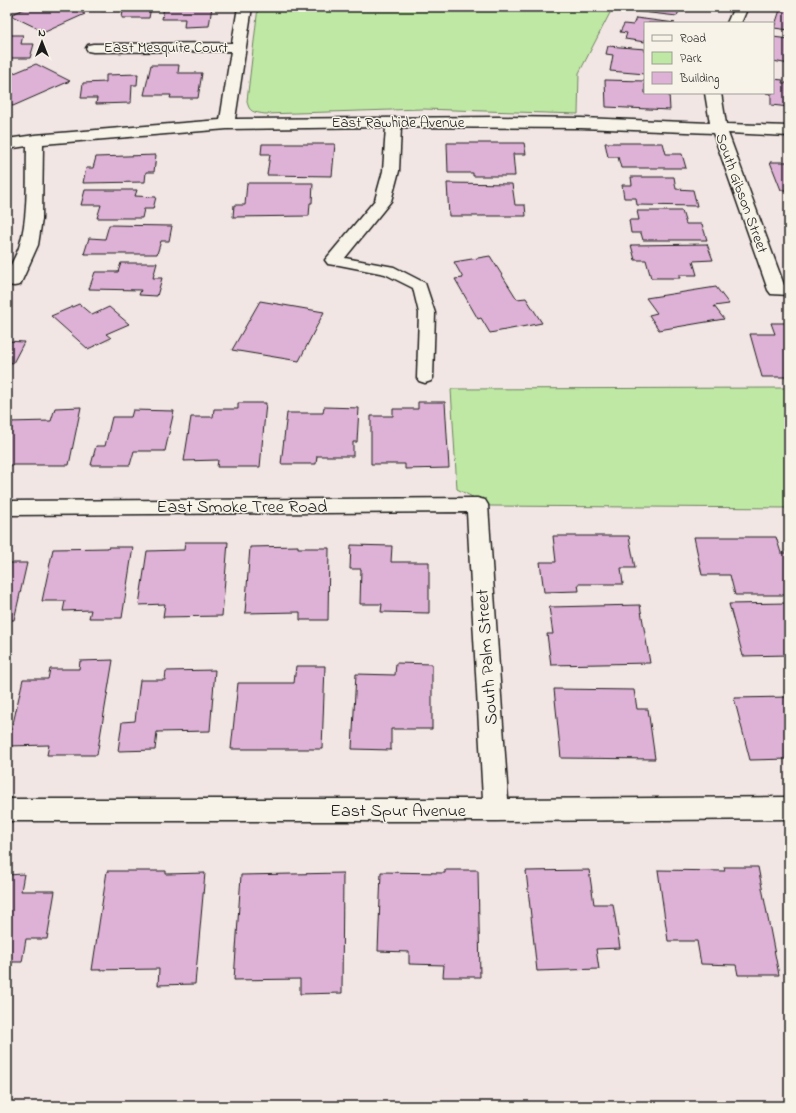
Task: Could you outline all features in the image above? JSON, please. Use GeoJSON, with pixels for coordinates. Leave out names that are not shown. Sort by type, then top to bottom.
{"type":"FeatureCollection","features":[{"type":"Feature","properties":{"kind":"street"},"geometry":{"type":"LineString","coordinates":[[227,124],[245,7]]}},
{"type":"Feature","properties":{"kind":"street"},"geometry":{"type":"LineString","coordinates":[[734,22],[741,7]]}},
{"type":"Feature","properties":{"kind":"street","name":"East Mesquite Court"},"geometry":{"type":"LineString","coordinates":[[93,48],[239,47]]}},
{"type":"Feature","properties":{"kind":"street","name":"South Gibson Street"},"geometry":{"type":"LineString","coordinates":[[713,94],[719,130],[783,290]]}},
{"type":"Feature","properties":{"kind":"street"},"geometry":{"type":"LineString","coordinates":[[334,260],[383,201],[391,171],[394,122]]}},
{"type":"Feature","properties":{"kind":"street","name":"East Rawhide Avenue"},"geometry":{"type":"LineString","coordinates":[[7,144],[35,140],[227,124],[394,122],[581,123],[719,130],[789,131]]}},
{"type":"Feature","properties":{"kind":"street"},"geometry":{"type":"LineString","coordinates":[[14,282],[29,245],[34,219],[35,140]]}},
{"type":"Feature","properties":{"kind":"street","name":"East Smoke Tree Road"},"geometry":{"type":"LineString","coordinates":[[7,508],[477,505]]}},
{"type":"Feature","properties":{"kind":"street","name":"South Palm Street"},"geometry":{"type":"LineString","coordinates":[[477,505],[496,810]]}},
{"type":"Feature","properties":{"kind":"street","name":"East Spur Avenue"},"geometry":{"type":"LineString","coordinates":[[7,810],[496,810],[789,808]]}},
{"type":"Feature","properties":{"kind":"lane"},"geometry":{"type":"LineString","coordinates":[[334,260],[389,270],[420,286],[427,313],[425,378]]}},
{"type":"Feature","properties":{"kind":"green space"},"geometry":{"type":"Polygon","coordinates":[[[258,7],[613,7],[579,73],[578,114],[423,109],[265,114],[251,110],[247,101],[258,7]]]}},
{"type":"Feature","properties":{"kind":"green space"},"geometry":{"type":"Polygon","coordinates":[[[789,388],[789,508],[490,506],[457,489],[451,389],[789,388]]]}},
{"type":"Feature","properties":{"kind":"building"},"geometry":{"type":"Polygon","coordinates":[[[29,7],[70,7],[85,14],[45,32],[10,15],[29,7]]]}},
{"type":"Feature","properties":{"kind":"building"},"geometry":{"type":"Polygon","coordinates":[[[102,7],[151,7],[149,18],[122,18],[123,11],[101,11],[102,7]]]}},
{"type":"Feature","properties":{"kind":"building"},"geometry":{"type":"Polygon","coordinates":[[[164,7],[212,7],[209,26],[184,27],[185,19],[162,19],[164,7]]]}},
{"type":"Feature","properties":{"kind":"building"},"geometry":{"type":"Polygon","coordinates":[[[635,7],[697,7],[696,10],[680,8],[677,16],[633,11],[635,7]]]}},
{"type":"Feature","properties":{"kind":"building"},"geometry":{"type":"Polygon","coordinates":[[[781,7],[789,7],[789,30],[774,28],[781,7]]]}},
{"type":"Feature","properties":{"kind":"building"},"geometry":{"type":"Polygon","coordinates":[[[636,18],[667,22],[644,22],[644,42],[625,39],[627,33],[620,32],[624,24],[633,25],[636,18]]]}},
{"type":"Feature","properties":{"kind":"building"},"geometry":{"type":"Polygon","coordinates":[[[7,35],[23,35],[21,44],[34,44],[30,58],[8,58],[7,35]]]}},
{"type":"Feature","properties":{"kind":"building"},"geometry":{"type":"Polygon","coordinates":[[[774,37],[789,39],[789,64],[774,61],[774,37]]]}},
{"type":"Feature","properties":{"kind":"building"},"geometry":{"type":"Polygon","coordinates":[[[608,46],[644,49],[644,74],[610,71],[613,55],[606,54],[608,46]]]}},
{"type":"Feature","properties":{"kind":"building"},"geometry":{"type":"Polygon","coordinates":[[[36,64],[70,81],[13,106],[7,103],[7,97],[10,96],[7,95],[7,76],[36,64]]]}},
{"type":"Feature","properties":{"kind":"building"},"geometry":{"type":"Polygon","coordinates":[[[151,65],[179,65],[178,73],[202,73],[198,98],[170,98],[171,95],[144,95],[151,65]]]}},
{"type":"Feature","properties":{"kind":"building"},"geometry":{"type":"Polygon","coordinates":[[[138,74],[137,85],[132,85],[131,103],[96,104],[97,98],[81,98],[83,83],[106,82],[106,75],[138,74]]]}},
{"type":"Feature","properties":{"kind":"building"},"geometry":{"type":"Polygon","coordinates":[[[774,79],[783,80],[782,83],[789,83],[789,107],[771,105],[771,94],[774,94],[774,79]]]}},
{"type":"Feature","properties":{"kind":"building"},"geometry":{"type":"Polygon","coordinates":[[[605,80],[644,81],[644,94],[669,94],[670,110],[606,107],[605,80]]]}},
{"type":"Feature","properties":{"kind":"building"},"geometry":{"type":"Polygon","coordinates":[[[447,143],[524,143],[526,154],[513,154],[515,176],[473,176],[473,173],[448,173],[447,143]]]}},
{"type":"Feature","properties":{"kind":"building"},"geometry":{"type":"Polygon","coordinates":[[[605,143],[663,143],[666,154],[682,154],[686,168],[621,168],[618,157],[608,157],[605,143]]]}},
{"type":"Feature","properties":{"kind":"building"},"geometry":{"type":"Polygon","coordinates":[[[262,144],[335,144],[332,176],[267,175],[270,154],[261,154],[262,144]]]}},
{"type":"Feature","properties":{"kind":"building"},"geometry":{"type":"Polygon","coordinates":[[[156,155],[154,172],[146,172],[145,182],[83,183],[86,168],[93,168],[96,157],[156,155]]]}},
{"type":"Feature","properties":{"kind":"building"},"geometry":{"type":"Polygon","coordinates":[[[770,162],[789,162],[789,190],[781,190],[770,162]]]}},
{"type":"Feature","properties":{"kind":"building"},"geometry":{"type":"Polygon","coordinates":[[[631,177],[674,177],[676,189],[693,190],[697,206],[637,205],[636,198],[624,198],[622,185],[632,185],[631,177]]]}},
{"type":"Feature","properties":{"kind":"building"},"geometry":{"type":"Polygon","coordinates":[[[247,183],[313,183],[312,203],[310,203],[309,216],[233,217],[234,205],[245,205],[247,183]]]}},
{"type":"Feature","properties":{"kind":"building"},"geometry":{"type":"Polygon","coordinates":[[[447,183],[512,184],[515,205],[525,205],[526,216],[449,216],[447,183]]]}},
{"type":"Feature","properties":{"kind":"building"},"geometry":{"type":"Polygon","coordinates":[[[85,190],[137,190],[135,196],[156,197],[153,209],[144,209],[142,218],[97,218],[101,205],[81,205],[85,190]]]}},
{"type":"Feature","properties":{"kind":"building"},"geometry":{"type":"Polygon","coordinates":[[[637,211],[682,211],[686,224],[702,224],[707,240],[643,240],[641,233],[631,233],[629,220],[639,220],[637,211]]]}},
{"type":"Feature","properties":{"kind":"building"},"geometry":{"type":"Polygon","coordinates":[[[109,225],[172,226],[169,241],[161,241],[157,254],[84,254],[89,238],[105,239],[109,225]]]}},
{"type":"Feature","properties":{"kind":"building"},"geometry":{"type":"Polygon","coordinates":[[[707,244],[713,260],[693,261],[697,275],[679,275],[680,278],[651,278],[646,260],[635,260],[631,245],[707,244]]]}},
{"type":"Feature","properties":{"kind":"building"},"geometry":{"type":"Polygon","coordinates":[[[490,256],[517,299],[526,298],[542,323],[490,333],[481,318],[478,319],[455,279],[463,278],[454,262],[490,256]]]}},
{"type":"Feature","properties":{"kind":"building"},"geometry":{"type":"Polygon","coordinates":[[[121,263],[157,263],[153,278],[162,278],[157,296],[139,295],[141,290],[89,289],[95,272],[118,272],[121,263]]]}},
{"type":"Feature","properties":{"kind":"building"},"geometry":{"type":"Polygon","coordinates":[[[716,287],[729,304],[714,306],[724,319],[659,330],[649,315],[657,313],[646,298],[716,287]]]}},
{"type":"Feature","properties":{"kind":"building"},"geometry":{"type":"Polygon","coordinates":[[[260,301],[324,312],[299,361],[232,350],[260,301]]]}},
{"type":"Feature","properties":{"kind":"building"},"geometry":{"type":"Polygon","coordinates":[[[79,304],[92,315],[109,307],[129,324],[106,334],[111,338],[88,349],[51,316],[79,304]]]}},
{"type":"Feature","properties":{"kind":"building"},"geometry":{"type":"Polygon","coordinates":[[[771,323],[789,323],[789,377],[762,377],[750,334],[775,334],[771,323]]]}},
{"type":"Feature","properties":{"kind":"building"},"geometry":{"type":"Polygon","coordinates":[[[7,341],[24,342],[13,363],[7,362],[7,341]]]}},
{"type":"Feature","properties":{"kind":"building"},"geometry":{"type":"Polygon","coordinates":[[[418,402],[445,402],[449,468],[405,469],[405,464],[371,464],[371,416],[393,416],[393,409],[418,409],[418,402]]]}},
{"type":"Feature","properties":{"kind":"building"},"geometry":{"type":"Polygon","coordinates":[[[238,403],[266,403],[260,467],[217,467],[218,460],[184,461],[191,417],[213,417],[214,409],[238,409],[238,403]]]}},
{"type":"Feature","properties":{"kind":"building"},"geometry":{"type":"Polygon","coordinates":[[[81,407],[69,465],[7,465],[7,422],[51,421],[55,408],[81,407]]]}},
{"type":"Feature","properties":{"kind":"building"},"geometry":{"type":"Polygon","coordinates":[[[324,407],[359,408],[357,442],[353,442],[353,456],[317,456],[316,464],[281,464],[287,413],[323,413],[324,407]]]}},
{"type":"Feature","properties":{"kind":"building"},"geometry":{"type":"Polygon","coordinates":[[[133,410],[174,411],[165,451],[134,451],[130,465],[91,465],[96,446],[105,446],[112,417],[131,417],[133,410]]]}},
{"type":"Feature","properties":{"kind":"building"},"geometry":{"type":"Polygon","coordinates":[[[553,536],[629,536],[635,568],[621,568],[623,584],[578,584],[579,591],[544,592],[540,562],[556,562],[553,536]]]}},
{"type":"Feature","properties":{"kind":"building"},"geometry":{"type":"Polygon","coordinates":[[[694,537],[776,537],[781,553],[789,553],[789,595],[735,595],[730,575],[702,575],[694,537]]]}},
{"type":"Feature","properties":{"kind":"building"},"geometry":{"type":"Polygon","coordinates":[[[185,542],[228,542],[222,616],[163,617],[165,604],[139,605],[147,551],[184,550],[185,542]]]}},
{"type":"Feature","properties":{"kind":"building"},"geometry":{"type":"Polygon","coordinates":[[[351,545],[392,546],[391,562],[429,562],[429,613],[381,612],[382,604],[360,604],[361,569],[350,569],[351,545]]]}},
{"type":"Feature","properties":{"kind":"building"},"geometry":{"type":"Polygon","coordinates":[[[298,546],[298,548],[329,548],[328,620],[300,620],[300,612],[245,613],[250,547],[298,546]]]}},
{"type":"Feature","properties":{"kind":"building"},"geometry":{"type":"Polygon","coordinates":[[[133,547],[122,618],[89,618],[91,610],[63,611],[65,601],[42,601],[53,549],[133,547]]]}},
{"type":"Feature","properties":{"kind":"building"},"geometry":{"type":"Polygon","coordinates":[[[7,563],[27,563],[14,620],[7,620],[7,563]]]}},
{"type":"Feature","properties":{"kind":"building"},"geometry":{"type":"Polygon","coordinates":[[[789,603],[789,655],[743,656],[729,604],[789,603]]]}},
{"type":"Feature","properties":{"kind":"building"},"geometry":{"type":"Polygon","coordinates":[[[640,605],[650,663],[551,665],[547,634],[553,634],[549,607],[640,605]]]}},
{"type":"Feature","properties":{"kind":"building"},"geometry":{"type":"Polygon","coordinates":[[[113,660],[97,755],[47,755],[49,745],[8,746],[23,679],[48,679],[50,669],[79,669],[80,661],[113,660]]]}},
{"type":"Feature","properties":{"kind":"building"},"geometry":{"type":"Polygon","coordinates":[[[396,663],[432,664],[432,729],[391,729],[391,750],[352,749],[356,674],[395,675],[396,663]]]}},
{"type":"Feature","properties":{"kind":"building"},"geometry":{"type":"Polygon","coordinates":[[[296,666],[325,666],[322,749],[231,749],[238,683],[294,683],[296,666]]]}},
{"type":"Feature","properties":{"kind":"building"},"geometry":{"type":"Polygon","coordinates":[[[215,670],[210,731],[157,732],[155,750],[118,751],[122,722],[135,721],[140,680],[165,680],[166,671],[215,670]]]}},
{"type":"Feature","properties":{"kind":"building"},"geometry":{"type":"Polygon","coordinates":[[[554,689],[634,690],[637,709],[648,709],[655,759],[561,758],[554,689]]]}},
{"type":"Feature","properties":{"kind":"building"},"geometry":{"type":"Polygon","coordinates":[[[789,697],[789,759],[750,760],[734,698],[789,697]]]}},
{"type":"Feature","properties":{"kind":"building"},"geometry":{"type":"Polygon","coordinates":[[[724,867],[758,867],[779,975],[738,975],[736,965],[701,964],[697,941],[668,941],[658,870],[725,871],[724,867]]]}},
{"type":"Feature","properties":{"kind":"building"},"geometry":{"type":"Polygon","coordinates":[[[445,870],[478,870],[480,977],[443,977],[444,965],[409,964],[409,952],[378,951],[381,872],[445,873],[445,870]]]}},
{"type":"Feature","properties":{"kind":"building"},"geometry":{"type":"Polygon","coordinates":[[[589,870],[594,904],[613,904],[620,948],[596,949],[599,969],[537,971],[526,871],[589,870]]]}},
{"type":"Feature","properties":{"kind":"building"},"geometry":{"type":"Polygon","coordinates":[[[107,871],[166,871],[166,874],[205,873],[195,984],[158,985],[159,969],[92,970],[107,871]]]}},
{"type":"Feature","properties":{"kind":"building"},"geometry":{"type":"Polygon","coordinates":[[[343,873],[342,993],[300,994],[300,979],[234,980],[241,875],[343,873]]]}},
{"type":"Feature","properties":{"kind":"building"},"geometry":{"type":"Polygon","coordinates":[[[24,874],[21,891],[55,891],[47,939],[26,939],[22,962],[7,962],[7,875],[24,874]]]}}]}
